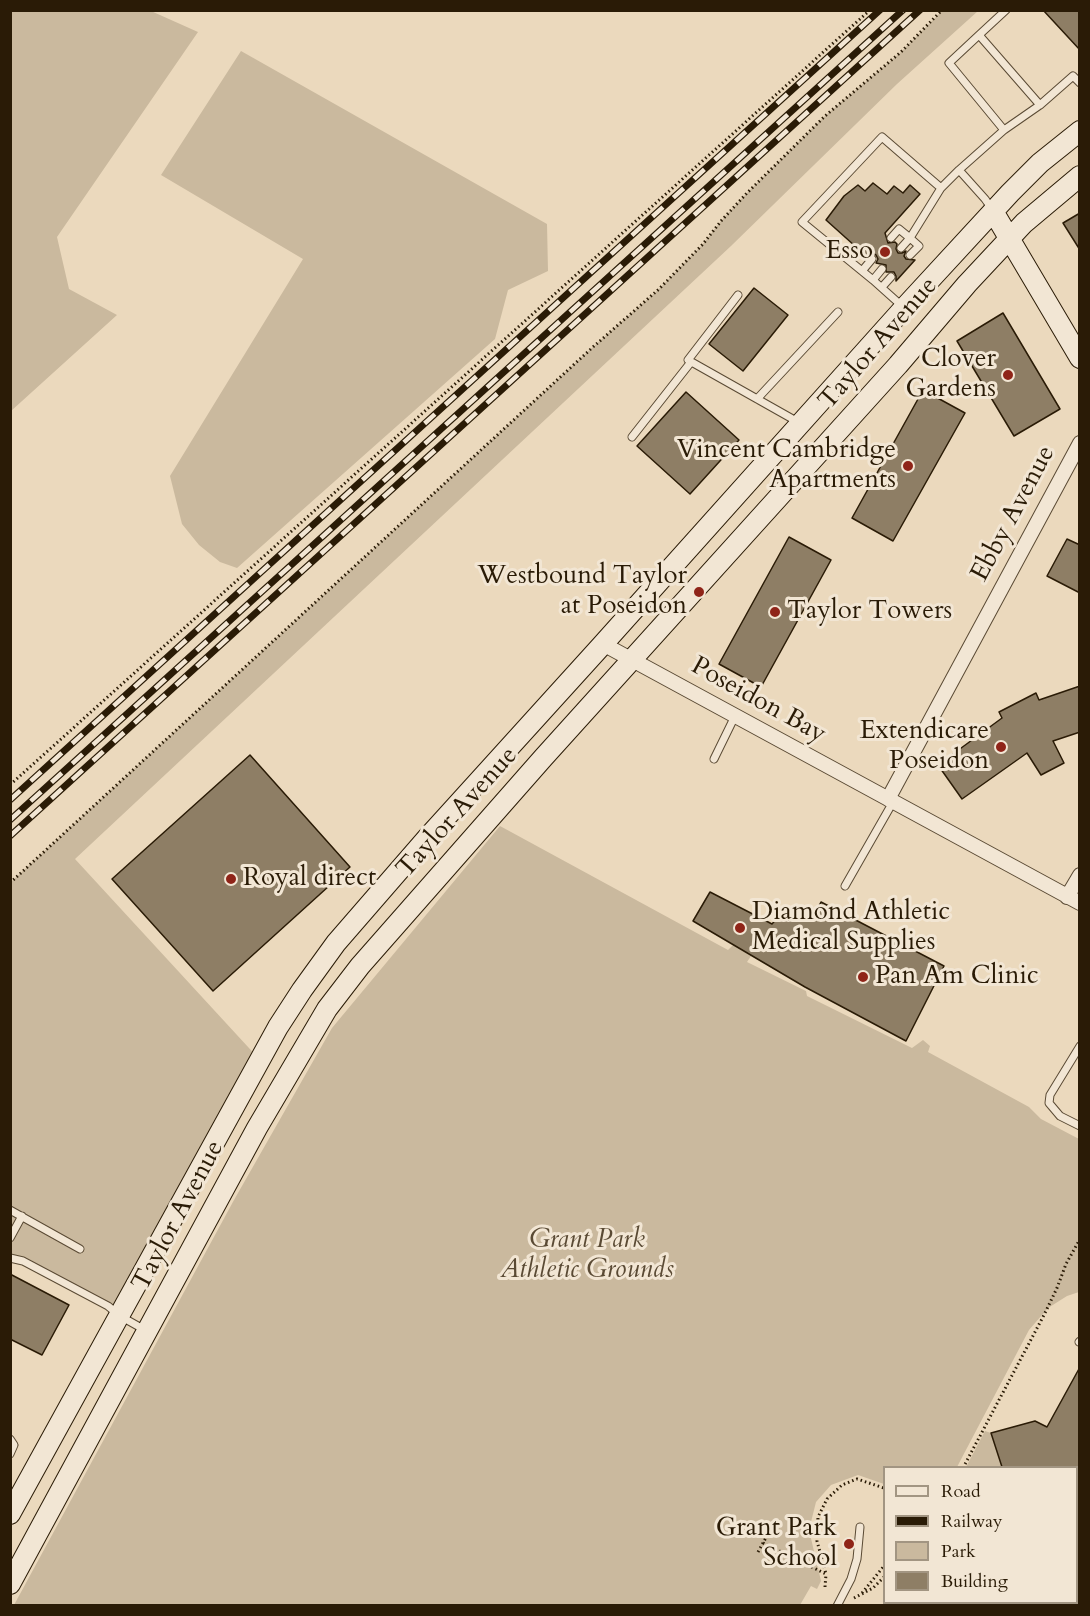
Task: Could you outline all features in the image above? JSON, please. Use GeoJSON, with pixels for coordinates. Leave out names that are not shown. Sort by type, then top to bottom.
{"type":"FeatureCollection","features":[{"type":"Feature","properties":{"kind":"main road","name":"Taylor Avenue"},"geometry":{"type":"LineString","coordinates":[[10,1514],[278,1028],[319,965],[359,915],[428,837],[904,308],[1040,163],[1080,131]]}},
{"type":"Feature","properties":{"kind":"main road","name":"Taylor Avenue"},"geometry":{"type":"LineString","coordinates":[[10,1584],[257,1128],[327,1009],[403,916],[890,375],[967,284],[1024,223],[1080,176]]}},
{"type":"Feature","properties":{"kind":"main road"},"geometry":{"type":"LineString","coordinates":[[993,211],[1008,240],[1080,358]]}},
{"type":"Feature","properties":{"kind":"street","name":"Ebby Avenue"},"geometry":{"type":"LineString","coordinates":[[890,800],[1080,442]]}},
{"type":"Feature","properties":{"kind":"street","name":"Poseidon Bay"},"geometry":{"type":"LineString","coordinates":[[603,644],[1073,900]]}},
{"type":"Feature","properties":{"kind":"street"},"geometry":{"type":"LineString","coordinates":[[1073,900],[1080,875]]}},
{"type":"Feature","properties":{"kind":"lane"},"geometry":{"type":"LineString","coordinates":[[1004,130],[949,63],[1006,10]]}},
{"type":"Feature","properties":{"kind":"lane"},"geometry":{"type":"LineString","coordinates":[[979,35],[1040,105]]}},
{"type":"Feature","properties":{"kind":"lane"},"geometry":{"type":"LineString","coordinates":[[901,248],[910,238],[941,188],[959,170],[1004,130],[1040,105],[1073,76],[1080,83]]}},
{"type":"Feature","properties":{"kind":"lane"},"geometry":{"type":"LineString","coordinates":[[904,308],[882,287],[802,222],[882,137],[941,188]]}},
{"type":"Feature","properties":{"kind":"lane"},"geometry":{"type":"LineString","coordinates":[[959,170],[993,211]]}},
{"type":"Feature","properties":{"kind":"lane"},"geometry":{"type":"LineString","coordinates":[[891,238],[899,229],[919,246],[910,255]]}},
{"type":"Feature","properties":{"kind":"lane"},"geometry":{"type":"LineString","coordinates":[[862,271],[872,260]]}},
{"type":"Feature","properties":{"kind":"lane"},"geometry":{"type":"LineString","coordinates":[[873,280],[882,269]]}},
{"type":"Feature","properties":{"kind":"lane"},"geometry":{"type":"LineString","coordinates":[[882,287],[891,277]]}},
{"type":"Feature","properties":{"kind":"lane"},"geometry":{"type":"LineString","coordinates":[[738,295],[688,360],[801,423]]}},
{"type":"Feature","properties":{"kind":"lane"},"geometry":{"type":"LineString","coordinates":[[757,399],[838,312]]}},
{"type":"Feature","properties":{"kind":"lane"},"geometry":{"type":"LineString","coordinates":[[632,436],[691,362]]}},
{"type":"Feature","properties":{"kind":"lane"},"geometry":{"type":"LineString","coordinates":[[714,759],[735,716]]}},
{"type":"Feature","properties":{"kind":"lane"},"geometry":{"type":"LineString","coordinates":[[845,885],[890,800]]}},
{"type":"Feature","properties":{"kind":"lane"},"geometry":{"type":"LineString","coordinates":[[1080,1046],[1076,1059],[1050,1095],[1049,1103],[1060,1116],[1080,1126]]}},
{"type":"Feature","properties":{"kind":"lane"},"geometry":{"type":"LineString","coordinates":[[10,1210],[80,1249]]}},
{"type":"Feature","properties":{"kind":"lane"},"geometry":{"type":"LineString","coordinates":[[10,1238],[22,1216]]}},
{"type":"Feature","properties":{"kind":"lane"},"geometry":{"type":"LineString","coordinates":[[10,1258],[23,1261],[108,1306],[147,1332]]}},
{"type":"Feature","properties":{"kind":"lane"},"geometry":{"type":"LineString","coordinates":[[10,1439],[14,1445],[10,1454]]}},
{"type":"Feature","properties":{"kind":"lane"},"geometry":{"type":"LineString","coordinates":[[837,1605],[851,1579],[857,1559],[860,1527]]}},
{"type":"Feature","properties":{"kind":"path"},"geometry":{"type":"LineString","coordinates":[[10,785],[870,10]]}},
{"type":"Feature","properties":{"kind":"path"},"geometry":{"type":"LineString","coordinates":[[10,883],[540,395],[659,289],[703,244],[721,221],[825,116],[901,52],[942,10]]}},
{"type":"Feature","properties":{"kind":"path"},"geometry":{"type":"LineString","coordinates":[[964,1466],[1048,1306],[1065,1264],[1080,1239]]}},
{"type":"Feature","properties":{"kind":"path"},"geometry":{"type":"LineString","coordinates":[[825,1587],[826,1574],[817,1541],[818,1517],[827,1499],[842,1485],[857,1479],[883,1487]]}},
{"type":"Feature","properties":{"kind":"path"},"geometry":{"type":"LineString","coordinates":[[758,1552],[768,1534]]}},
{"type":"Feature","properties":{"kind":"path"},"geometry":{"type":"LineString","coordinates":[[764,1544],[826,1574]]}},
{"type":"Feature","properties":{"kind":"path"},"geometry":{"type":"LineString","coordinates":[[861,1594],[883,1568]]}},
{"type":"Feature","properties":{"kind":"path"},"geometry":{"type":"LineString","coordinates":[[849,1601],[873,1588],[883,1579]]}},
{"type":"Feature","properties":{"kind":"green space"},"geometry":{"type":"Polygon","coordinates":[[[11,10],[151,11],[198,32],[57,237],[69,289],[117,315],[11,411],[11,10]]]}},
{"type":"Feature","properties":{"kind":"green space"},"geometry":{"type":"Polygon","coordinates":[[[942,11],[978,11],[897,84],[731,246],[75,859],[260,1060],[120,1316],[11,1254],[11,882],[659,289],[703,244],[747,193],[825,116],[901,52],[942,11]]]}},
{"type":"Feature","properties":{"kind":"green space"},"geometry":{"type":"Polygon","coordinates":[[[241,51],[547,224],[548,271],[508,290],[495,339],[237,568],[220,562],[199,545],[182,524],[170,476],[303,259],[161,175],[241,51]]]}},
{"type":"Feature","properties":{"kind":"green space","name":"Grant Park Athletic Grounds"},"geometry":{"type":"Polygon","coordinates":[[[500,826],[728,950],[733,945],[751,956],[747,962],[806,991],[807,996],[912,1048],[923,1040],[930,1046],[928,1052],[1029,1107],[1041,1119],[1079,1139],[1079,1292],[1067,1296],[1048,1308],[1029,1330],[958,1466],[883,1466],[883,1484],[858,1475],[831,1485],[816,1502],[809,1530],[821,1581],[817,1589],[811,1586],[800,1605],[14,1605],[234,1200],[332,1028],[500,826]]]}},
{"type":"Feature","properties":{"kind":"green space"},"geometry":{"type":"Polygon","coordinates":[[[985,1431],[991,1433],[1002,1466],[967,1466],[985,1431]]]}},
{"type":"Feature","properties":{"kind":"green space"},"geometry":{"type":"Polygon","coordinates":[[[1079,1556],[1079,1605],[966,1606],[962,1604],[1078,1604],[1079,1556]]]}},
{"type":"Feature","properties":{"kind":"building"},"geometry":{"type":"Polygon","coordinates":[[[1043,10],[1080,10],[1080,50],[1043,10]]]}},
{"type":"Feature","properties":{"kind":"building"},"geometry":{"type":"Polygon","coordinates":[[[873,183],[887,194],[894,186],[903,193],[910,185],[920,194],[885,233],[888,243],[897,244],[898,253],[906,251],[904,256],[906,259],[915,260],[896,281],[894,272],[886,272],[886,265],[876,263],[878,259],[876,255],[872,253],[865,255],[826,220],[844,196],[858,185],[865,191],[873,183]]]}},
{"type":"Feature","properties":{"kind":"building"},"geometry":{"type":"Polygon","coordinates":[[[1080,213],[1080,250],[1063,223],[1080,213]]]}},
{"type":"Feature","properties":{"kind":"building"},"geometry":{"type":"Polygon","coordinates":[[[754,288],[788,315],[743,371],[709,344],[754,288]]]}},
{"type":"Feature","properties":{"kind":"building","name":"Clover Gardens"},"geometry":{"type":"Polygon","coordinates":[[[1003,313],[1060,409],[1014,436],[957,341],[1003,313]]]}},
{"type":"Feature","properties":{"kind":"building","name":"Vincent Cambridge Apartments"},"geometry":{"type":"Polygon","coordinates":[[[923,390],[965,413],[893,541],[852,518],[923,390]]]}},
{"type":"Feature","properties":{"kind":"building"},"geometry":{"type":"Polygon","coordinates":[[[686,392],[739,440],[690,494],[637,446],[686,392]]]}},
{"type":"Feature","properties":{"kind":"building","name":"Taylor Towers"},"geometry":{"type":"Polygon","coordinates":[[[789,537],[831,560],[761,687],[719,664],[789,537]]]}},
{"type":"Feature","properties":{"kind":"building"},"geometry":{"type":"Polygon","coordinates":[[[1067,539],[1080,545],[1080,593],[1047,576],[1067,539]]]}},
{"type":"Feature","properties":{"kind":"building","name":"Extendicare Poseidon"},"geometry":{"type":"Polygon","coordinates":[[[1080,686],[1080,732],[1053,741],[1064,763],[1041,775],[1027,753],[962,799],[938,765],[1002,718],[999,712],[1036,693],[1039,700],[1080,686]]]}},
{"type":"Feature","properties":{"kind":"building"},"geometry":{"type":"Polygon","coordinates":[[[250,755],[350,867],[213,991],[112,879],[250,755]]]}},
{"type":"Feature","properties":{"kind":"building","name":"Pan Am Clinic"},"geometry":{"type":"Polygon","coordinates":[[[710,892],[772,924],[778,917],[790,920],[801,916],[812,919],[821,902],[944,966],[906,1041],[805,987],[693,921],[710,892]]]}},
{"type":"Feature","properties":{"kind":"building"},"geometry":{"type":"Polygon","coordinates":[[[10,1274],[69,1305],[42,1355],[10,1339],[10,1274]]]}},
{"type":"Feature","properties":{"kind":"building"},"geometry":{"type":"Polygon","coordinates":[[[1080,1367],[1080,1467],[1002,1466],[991,1433],[1035,1421],[1047,1427],[1080,1367]]]}},
{"type":"Feature","properties":{"kind":"railway"},"geometry":{"type":"LineString","coordinates":[[10,800],[880,10]]}},
{"type":"Feature","properties":{"kind":"railway"},"geometry":{"type":"LineString","coordinates":[[10,820],[903,10]]}},
{"type":"Feature","properties":{"kind":"railway"},"geometry":{"type":"LineString","coordinates":[[10,836],[920,10]]}},
{"type":"Feature","properties":{"kind":"place","name":"Esso"},"geometry":{"type":"Point","coordinates":[885,252]}},
{"type":"Feature","properties":{"kind":"place","name":"Clover Gardens"},"geometry":{"type":"Point","coordinates":[1008,375]}},
{"type":"Feature","properties":{"kind":"place","name":"Vincent Cambridge Apartments"},"geometry":{"type":"Point","coordinates":[908,466]}},
{"type":"Feature","properties":{"kind":"place","name":"Westbound Taylor at Poseidon"},"geometry":{"type":"Point","coordinates":[699,592]}},
{"type":"Feature","properties":{"kind":"place","name":"Taylor Towers"},"geometry":{"type":"Point","coordinates":[775,612]}},
{"type":"Feature","properties":{"kind":"place","name":"Extendicare Poseidon"},"geometry":{"type":"Point","coordinates":[1001,747]}},
{"type":"Feature","properties":{"kind":"place","name":"Royal direct"},"geometry":{"type":"Point","coordinates":[231,879]}},
{"type":"Feature","properties":{"kind":"place","name":"Diamond Athletic Medical Supplies"},"geometry":{"type":"Point","coordinates":[740,928]}},
{"type":"Feature","properties":{"kind":"place","name":"Pan Am Clinic"},"geometry":{"type":"Point","coordinates":[863,977]}},
{"type":"Feature","properties":{"kind":"place","name":"Grant Park School"},"geometry":{"type":"Point","coordinates":[849,1544]}}]}
